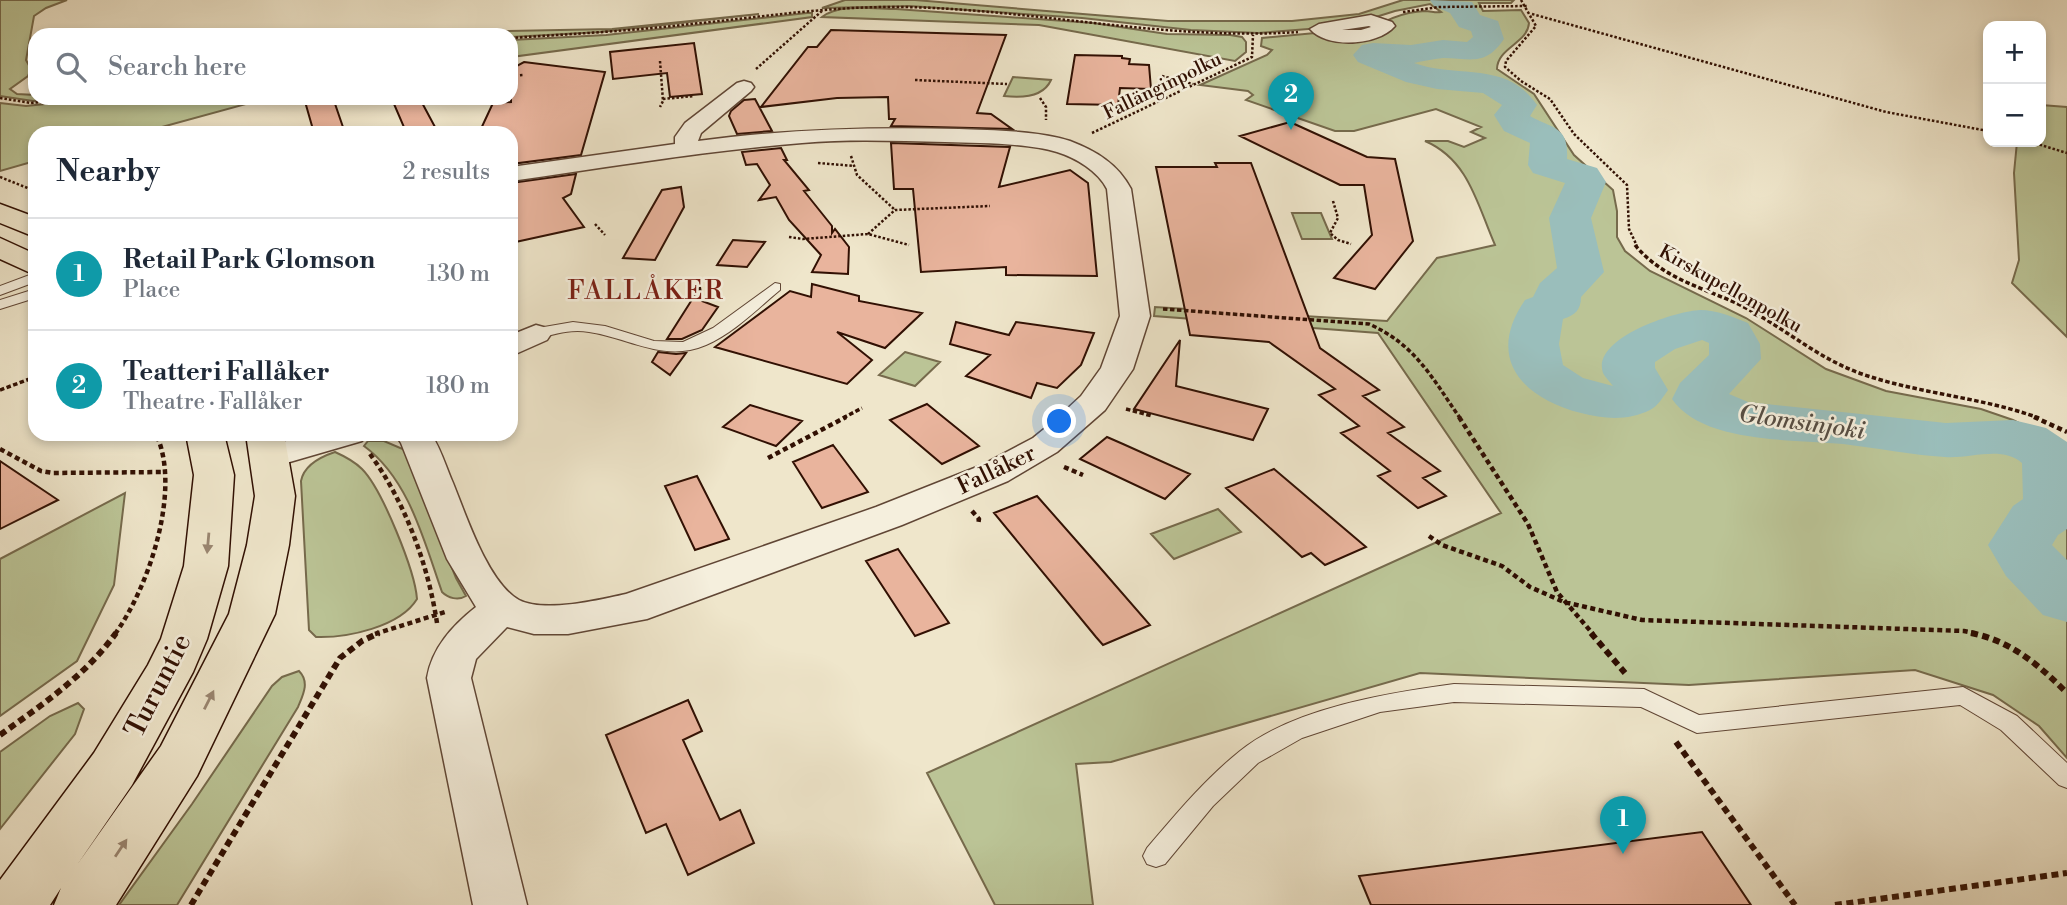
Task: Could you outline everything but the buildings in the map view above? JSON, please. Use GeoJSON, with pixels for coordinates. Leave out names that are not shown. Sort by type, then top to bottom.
{"type":"FeatureCollection","features":[{"type":"Feature","properties":{"kind":"main road"},"geometry":{"type":"LineString","coordinates":[[0,212],[28,226]]}},
{"type":"Feature","properties":{"kind":"main road"},"geometry":{"type":"LineString","coordinates":[[0,247],[28,262]]}},
{"type":"Feature","properties":{"kind":"main road","name":"Turuntie"},"geometry":{"type":"LineString","coordinates":[[16,905],[113,769],[169,672],[184,639],[206,566],[214,475],[207,441]]}},
{"type":"Feature","properties":{"kind":"main road"},"geometry":{"type":"LineString","coordinates":[[83,905],[179,761],[252,614],[268,545],[275,496],[267,446]]}},
{"type":"Feature","properties":{"kind":"street"},"geometry":{"type":"LineString","coordinates":[[1322,31],[1319,29],[1371,20],[1374,22]]}},
{"type":"Feature","properties":{"kind":"street"},"geometry":{"type":"LineString","coordinates":[[687,149],[686,136],[693,128],[744,87]]}},
{"type":"Feature","properties":{"kind":"street","name":"Fallåker"},"geometry":{"type":"LineString","coordinates":[[494,616],[559,618],[603,615],[632,608],[889,516],[995,473],[1045,445],[1093,403],[1117,369],[1135,316],[1119,189],[1113,177],[1100,164],[1062,146],[994,137],[804,136],[687,149],[518,173]]}},
{"type":"Feature","properties":{"kind":"street"},"geometry":{"type":"LineString","coordinates":[[267,446],[304,441]]}},
{"type":"Feature","properties":{"kind":"street"},"geometry":{"type":"LineString","coordinates":[[418,441],[494,616],[458,650],[449,669],[449,678],[500,905]]}},
{"type":"Feature","properties":{"kind":"lane"},"geometry":{"type":"LineString","coordinates":[[0,291],[28,280]]}},
{"type":"Feature","properties":{"kind":"lane"},"geometry":{"type":"LineString","coordinates":[[524,341],[552,328],[574,326],[601,329],[646,344],[682,348],[701,342],[775,287]]}},
{"type":"Feature","properties":{"kind":"lane"},"geometry":{"type":"LineString","coordinates":[[0,305],[28,295]]}},
{"type":"Feature","properties":{"kind":"lane"},"geometry":{"type":"LineString","coordinates":[[1156,856],[1204,799],[1250,756],[1294,731],[1380,703],[1454,693],[1644,698],[1697,724],[1963,696],[2009,723],[2067,778]]}},
{"type":"Feature","properties":{"kind":"path"},"geometry":{"type":"LineString","coordinates":[[1521,0],[1531,14],[1886,113],[1983,130]]}},
{"type":"Feature","properties":{"kind":"path"},"geometry":{"type":"LineString","coordinates":[[1374,22],[1404,12],[1439,7],[1527,6]]}},
{"type":"Feature","properties":{"kind":"path"},"geometry":{"type":"LineString","coordinates":[[518,38],[648,29],[824,9],[902,7],[1100,22],[1168,31],[1253,35],[1322,31]]}},
{"type":"Feature","properties":{"kind":"path","name":"Kirskupellonpolku"},"geometry":{"type":"LineString","coordinates":[[1531,14],[1536,26],[1506,61],[1506,67],[1521,81],[1550,99],[1574,134],[1627,185],[1630,194],[1631,240],[1649,259],[1673,275],[1741,306],[1844,368],[1913,388],[2008,406],[2032,414],[2067,432]]}},
{"type":"Feature","properties":{"kind":"path","name":"Fallänginpolku"},"geometry":{"type":"LineString","coordinates":[[1062,146],[1119,122],[1252,57],[1253,35]]}},
{"type":"Feature","properties":{"kind":"path"},"geometry":{"type":"LineString","coordinates":[[660,61],[663,101],[660,107]]}},
{"type":"Feature","properties":{"kind":"path"},"geometry":{"type":"LineString","coordinates":[[518,75],[524,75]]}},
{"type":"Feature","properties":{"kind":"path"},"geometry":{"type":"LineString","coordinates":[[1162,76],[1193,85]]}},
{"type":"Feature","properties":{"kind":"path"},"geometry":{"type":"LineString","coordinates":[[915,80],[1007,84]]}},
{"type":"Feature","properties":{"kind":"path"},"geometry":{"type":"LineString","coordinates":[[0,98],[28,102]]}},
{"type":"Feature","properties":{"kind":"path"},"geometry":{"type":"LineString","coordinates":[[856,135],[851,158],[857,175],[895,210]]}},
{"type":"Feature","properties":{"kind":"path"},"geometry":{"type":"LineString","coordinates":[[2046,147],[2067,153]]}},
{"type":"Feature","properties":{"kind":"path"},"geometry":{"type":"LineString","coordinates":[[818,163],[854,166]]}},
{"type":"Feature","properties":{"kind":"path"},"geometry":{"type":"LineString","coordinates":[[0,177],[28,188]]}},
{"type":"Feature","properties":{"kind":"path"},"geometry":{"type":"LineString","coordinates":[[1333,201],[1338,218],[1331,233],[1338,240],[1351,244]]}},
{"type":"Feature","properties":{"kind":"path"},"geometry":{"type":"LineString","coordinates":[[868,234],[895,210],[990,206]]}},
{"type":"Feature","properties":{"kind":"path"},"geometry":{"type":"LineString","coordinates":[[595,224],[605,234]]}},
{"type":"Feature","properties":{"kind":"path"},"geometry":{"type":"LineString","coordinates":[[789,237],[803,239],[868,234],[909,245]]}},
{"type":"Feature","properties":{"kind":"path"},"geometry":{"type":"LineString","coordinates":[[1149,308],[1369,324],[1393,335],[1419,359],[1492,465],[1528,524],[1539,555],[1564,602],[1607,650],[1644,698],[1795,905]]}},
{"type":"Feature","properties":{"kind":"path"},"geometry":{"type":"LineString","coordinates":[[0,390],[28,380]]}},
{"type":"Feature","properties":{"kind":"path"},"geometry":{"type":"LineString","coordinates":[[768,458],[862,408]]}},
{"type":"Feature","properties":{"kind":"path"},"geometry":{"type":"LineString","coordinates":[[1120,408],[1152,416]]}},
{"type":"Feature","properties":{"kind":"path"},"geometry":{"type":"LineString","coordinates":[[0,735],[71,683],[111,640],[135,603],[155,551],[165,499],[165,460],[158,441]]}},
{"type":"Feature","properties":{"kind":"path"},"geometry":{"type":"LineString","coordinates":[[355,441],[372,456],[391,485],[410,529],[436,614],[440,656],[449,669]]}},
{"type":"Feature","properties":{"kind":"path"},"geometry":{"type":"LineString","coordinates":[[0,449],[16,459],[53,473],[165,472]]}},
{"type":"Feature","properties":{"kind":"path"},"geometry":{"type":"LineString","coordinates":[[1429,536],[1442,545],[1502,566],[1530,587],[1564,602],[1642,620],[1964,631],[1991,635],[2021,651],[2067,693]]}},
{"type":"Feature","properties":{"kind":"path"},"geometry":{"type":"LineString","coordinates":[[191,905],[340,658],[352,645],[457,609],[494,616]]}},
{"type":"Feature","properties":{"kind":"path"},"geometry":{"type":"LineString","coordinates":[[1835,905],[2067,873]]}},
{"type":"Feature","properties":{"kind":"green space"},"geometry":{"type":"Polygon","coordinates":[[[0,0],[67,0],[34,16],[32,28],[28,28],[28,76],[10,89],[17,94],[28,95],[28,100],[0,96],[0,0]]]}},
{"type":"Feature","properties":{"kind":"green space"},"geometry":{"type":"Polygon","coordinates":[[[845,0],[915,0],[1168,21],[1292,21],[1359,14],[1403,0],[1514,0],[1511,3],[1479,3],[1483,11],[1521,10],[1529,23],[1524,36],[1502,56],[1497,69],[1534,94],[1574,155],[1613,190],[1617,211],[1617,237],[1625,251],[1650,271],[1746,318],[1826,369],[1886,391],[1981,409],[2013,420],[2067,447],[2067,758],[2039,726],[1993,695],[1915,670],[1689,685],[1420,673],[1111,762],[1076,764],[1093,905],[995,905],[927,773],[1501,513],[1378,333],[1154,316],[1155,307],[1387,321],[1437,258],[1495,245],[1477,199],[1462,171],[1440,149],[1425,141],[1448,141],[1464,147],[1485,138],[1471,132],[1481,127],[1436,109],[1354,131],[1335,131],[1246,100],[1253,95],[1248,91],[1200,85],[1267,55],[1272,50],[1261,46],[1262,38],[1326,32],[1362,36],[1376,26],[1399,16],[1425,11],[1441,12],[1430,4],[1395,11],[1347,26],[1258,33],[1191,30],[1082,18],[910,6],[822,8],[845,0]]]}},
{"type":"Feature","properties":{"kind":"green space"},"geometry":{"type":"Polygon","coordinates":[[[847,8],[1093,23],[1167,34],[1230,35],[1242,37],[1246,42],[1246,52],[1235,61],[1039,25],[822,17],[847,8]]]}},
{"type":"Feature","properties":{"kind":"green space"},"geometry":{"type":"Polygon","coordinates":[[[812,13],[812,17],[518,56],[518,40],[606,35],[812,13]]]}},
{"type":"Feature","properties":{"kind":"green space"},"geometry":{"type":"Polygon","coordinates":[[[759,14],[600,32],[518,37],[518,31],[612,29],[759,14]]]}},
{"type":"Feature","properties":{"kind":"green space"},"geometry":{"type":"Polygon","coordinates":[[[1013,77],[1051,80],[1037,94],[1024,97],[1004,96],[1013,77]]]}},
{"type":"Feature","properties":{"kind":"green space"},"geometry":{"type":"Polygon","coordinates":[[[0,103],[26,106],[242,105],[166,126],[28,126],[28,163],[0,171],[0,103]]]}},
{"type":"Feature","properties":{"kind":"green space"},"geometry":{"type":"Polygon","coordinates":[[[2046,105],[2067,107],[2067,337],[2012,283],[2019,260],[2014,173],[2017,147],[2046,147],[2046,105]]]}},
{"type":"Feature","properties":{"kind":"green space"},"geometry":{"type":"Polygon","coordinates":[[[1292,213],[1321,213],[1332,239],[1302,239],[1292,213]]]}},
{"type":"Feature","properties":{"kind":"green space"},"geometry":{"type":"Polygon","coordinates":[[[905,352],[940,362],[915,386],[879,375],[905,352]]]}},
{"type":"Feature","properties":{"kind":"green space"},"geometry":{"type":"Polygon","coordinates":[[[368,441],[384,441],[405,450],[456,578],[466,596],[453,598],[442,592],[404,493],[380,460],[364,446],[368,441]]]}},
{"type":"Feature","properties":{"kind":"green space"},"geometry":{"type":"Polygon","coordinates":[[[335,452],[362,469],[379,494],[404,551],[417,599],[409,609],[386,624],[357,633],[316,637],[309,630],[301,481],[305,470],[314,462],[335,452]]]}},
{"type":"Feature","properties":{"kind":"green space"},"geometry":{"type":"Polygon","coordinates":[[[125,493],[114,585],[77,661],[0,716],[0,559],[125,493]]]}},
{"type":"Feature","properties":{"kind":"green space"},"geometry":{"type":"Polygon","coordinates":[[[1218,509],[1241,532],[1174,559],[1151,534],[1218,509]]]}},
{"type":"Feature","properties":{"kind":"green space"},"geometry":{"type":"Polygon","coordinates":[[[299,671],[305,684],[298,707],[177,905],[119,905],[272,686],[282,677],[299,671]]]}},
{"type":"Feature","properties":{"kind":"green space"},"geometry":{"type":"Polygon","coordinates":[[[78,703],[84,709],[75,734],[0,829],[0,752],[50,716],[78,703]]]}},
{"type":"Feature","properties":{"kind":"waterway","name":"Glomsinjoki"},"geometry":{"type":"LineString","coordinates":[[1444,0],[1462,8],[1469,21],[1487,27],[1485,33],[1489,39],[1478,49],[1469,52],[1443,49],[1411,54],[1373,52],[1369,55],[1425,77],[1477,82],[1502,89],[1512,95],[1520,105],[1512,115],[1514,120],[1524,128],[1543,134],[1549,143],[1547,165],[1583,176],[1586,182],[1570,218],[1581,272],[1557,293],[1557,305],[1542,310],[1534,335],[1534,353],[1544,376],[1564,390],[1594,400],[1623,402],[1634,398],[1641,390],[1638,381],[1629,372],[1629,360],[1641,346],[1699,325],[1711,326],[1730,334],[1735,344],[1735,359],[1699,394],[1699,399],[1729,414],[1766,422],[1839,427],[1946,440],[2001,436],[2025,440],[2051,458],[2053,499],[2050,511],[2035,521],[2020,545],[2034,567],[2067,598]]}},
{"type":"Feature","properties":{"kind":"place","name":"Teatteri Fallåker"},"geometry":{"type":"Point","coordinates":[1291,130]}},
{"type":"Feature","properties":{"kind":"place","name":"Retail Park Glomson"},"geometry":{"type":"Point","coordinates":[1623,854]}},
{"type":"Feature","properties":{"kind":"district","name":"FALLÅKER"},"geometry":{"type":"Point","coordinates":[646,290]}}]}
